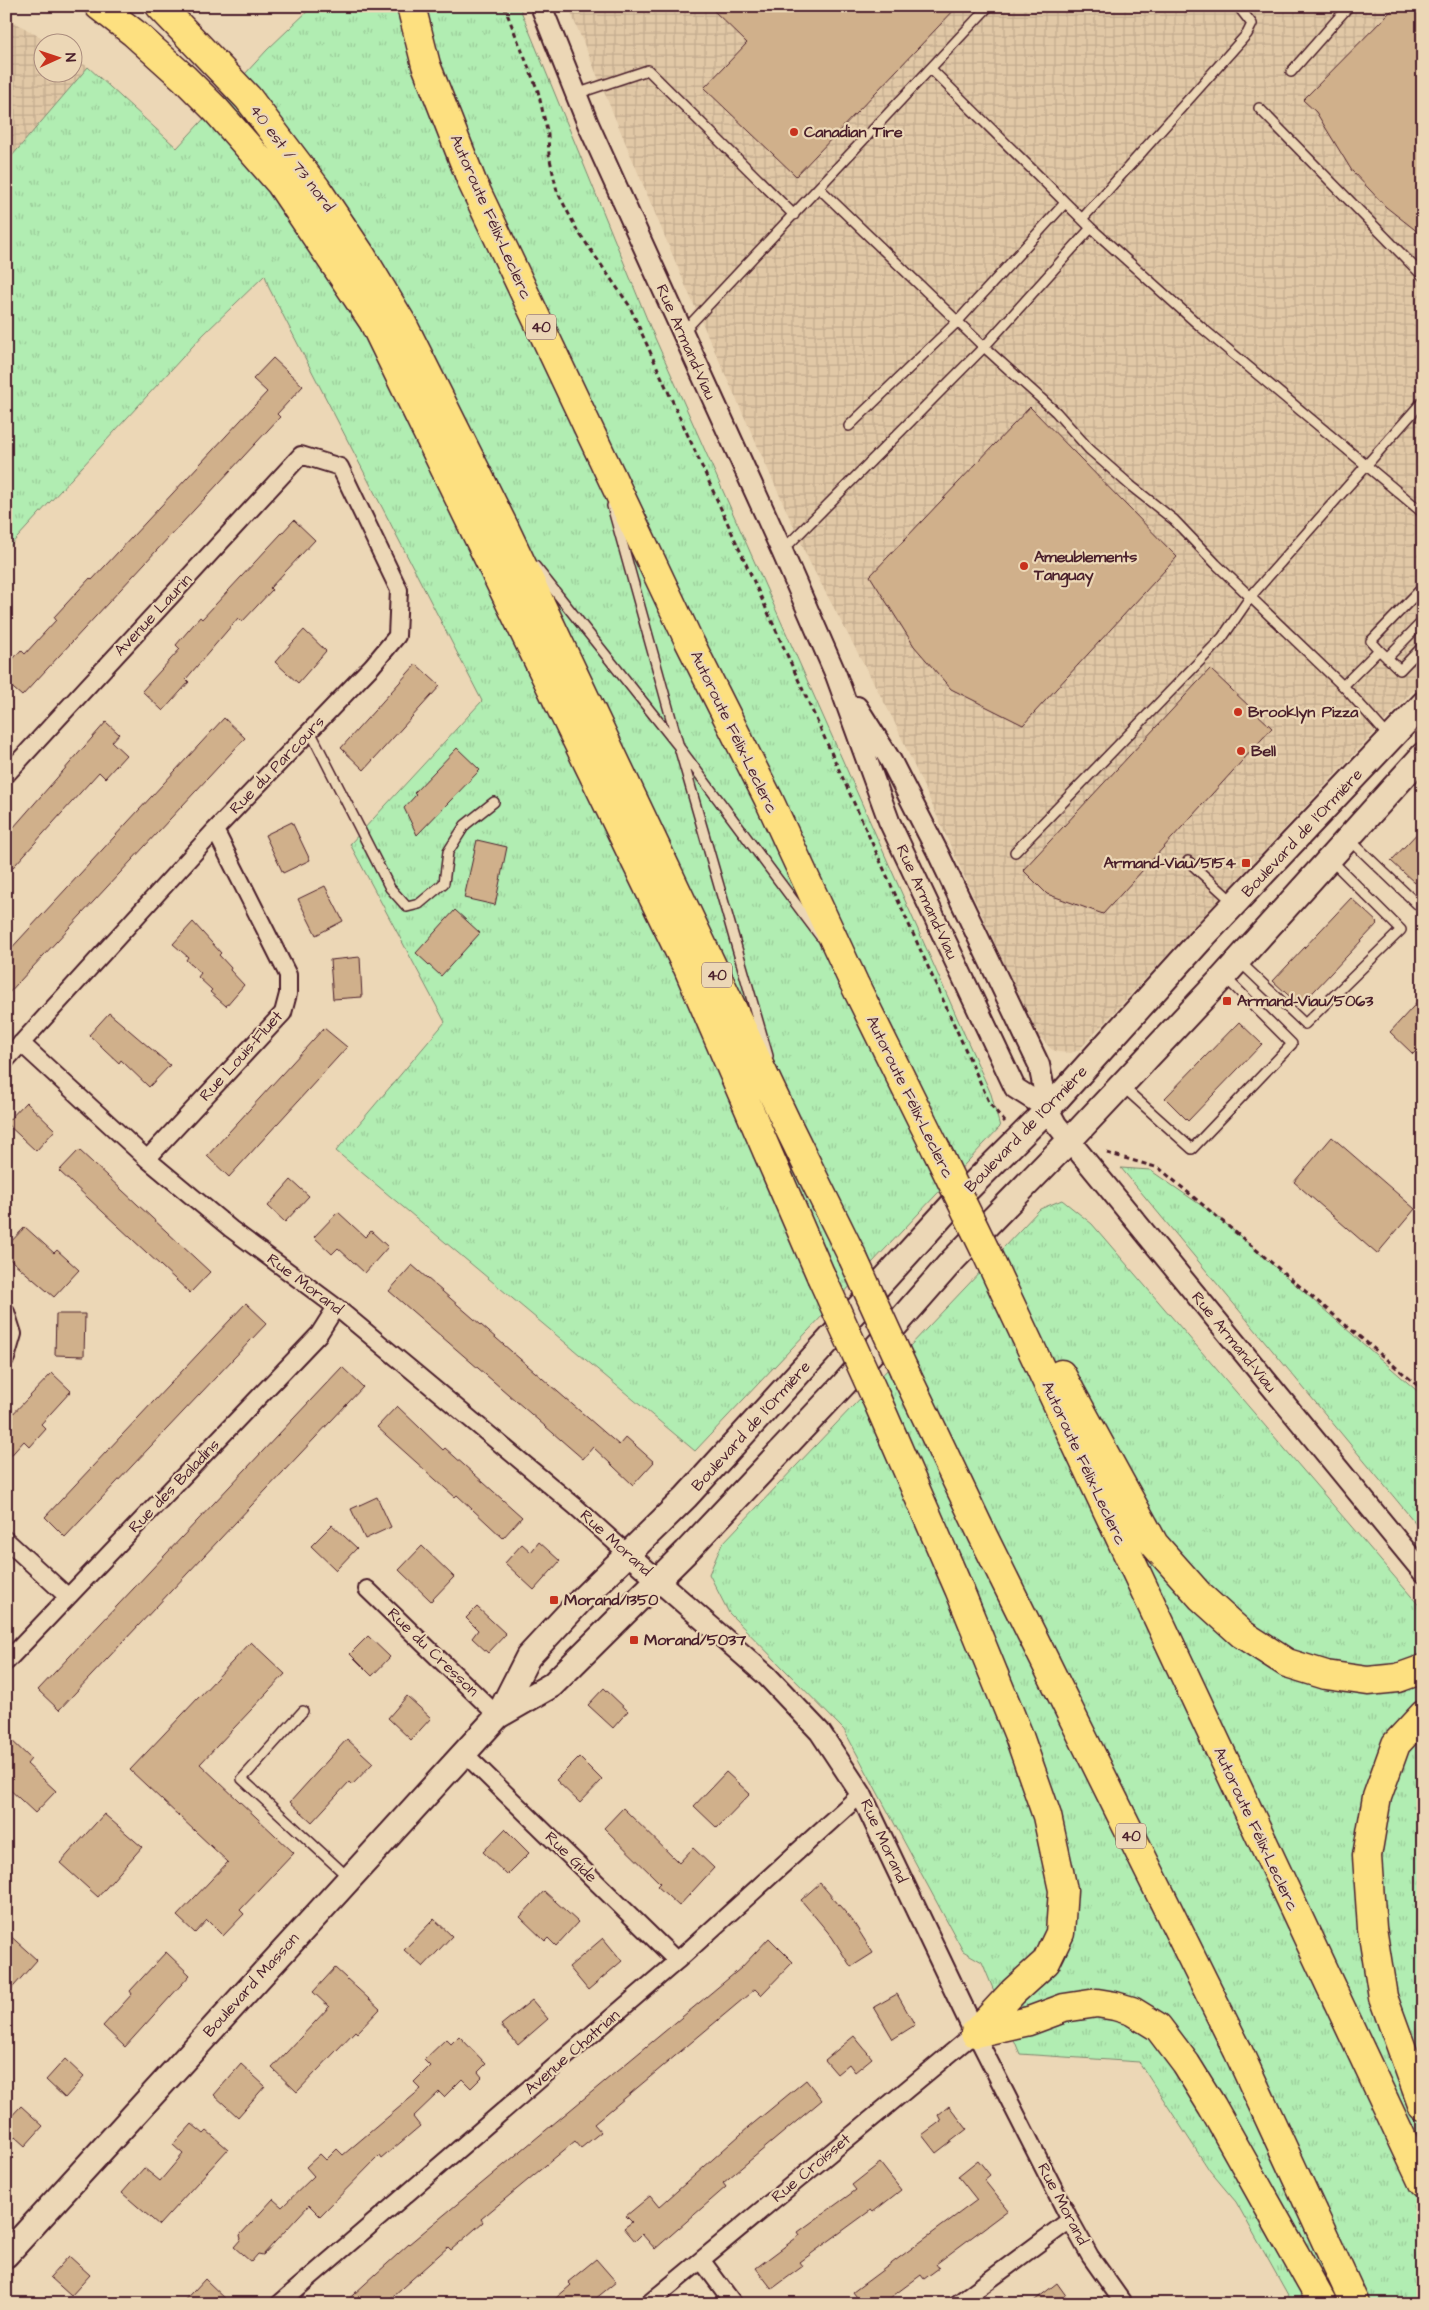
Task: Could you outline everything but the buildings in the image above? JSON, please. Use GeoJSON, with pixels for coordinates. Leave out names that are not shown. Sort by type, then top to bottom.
{"type":"FeatureCollection","features":[{"type":"Feature","properties":{"kind":"highway"},"geometry":{"type":"LineString","coordinates":[[99,6],[134,33],[184,78],[216,110],[280,183],[373,321],[685,962],[959,1588],[1019,1736],[1046,1816],[1063,1890],[1060,1933],[1046,1962],[1013,1992],[975,2032]]}},
{"type":"Feature","properties":{"kind":"highway"},"geometry":{"type":"LineString","coordinates":[[127,6],[172,46],[270,151],[361,277],[403,325]]}},
{"type":"Feature","properties":{"kind":"highway","name":"40 est / 73 nord"},"geometry":{"type":"LineString","coordinates":[[160,6],[248,98],[326,203],[361,255],[403,325]]}},
{"type":"Feature","properties":{"kind":"highway","name":"Autoroute Félix-Leclerc"},"geometry":{"type":"LineString","coordinates":[[411,6],[426,65],[472,182],[689,641],[768,798],[854,982],[985,1250],[1423,2183]]}},
{"type":"Feature","properties":{"kind":"highway","name":"40"},"geometry":{"type":"LineString","coordinates":[[403,325],[583,691],[983,1536],[1238,2051],[1355,2304]]}},
{"type":"Feature","properties":{"kind":"highway"},"geometry":{"type":"LineString","coordinates":[[583,691],[685,962]]}},
{"type":"Feature","properties":{"kind":"highway"},"geometry":{"type":"LineString","coordinates":[[985,1250],[1015,1290],[1154,1544],[1201,1598],[1242,1634],[1287,1662],[1326,1675],[1368,1682],[1398,1678],[1423,1669]]}},
{"type":"Feature","properties":{"kind":"highway"},"geometry":{"type":"LineString","coordinates":[[1423,1714],[1396,1744],[1377,1797],[1367,1856],[1372,1928],[1384,1997],[1423,2107]]}},
{"type":"Feature","properties":{"kind":"highway"},"geometry":{"type":"LineString","coordinates":[[975,2032],[1029,2021],[1064,2008],[1097,2003],[1132,2011],[1158,2026],[1186,2064],[1212,2106],[1323,2304]]}},
{"type":"Feature","properties":{"kind":"main road","name":"Boulevard de l'Ormière"},"geometry":{"type":"LineString","coordinates":[[629,1555],[686,1497],[951,1206],[1048,1109],[1235,904],[1423,704]]}},
{"type":"Feature","properties":{"kind":"main road"},"geometry":{"type":"LineString","coordinates":[[657,1581],[844,1384],[952,1261],[1122,1086],[1423,755]]}},
{"type":"Feature","properties":{"kind":"main road","name":"Boulevard Masson"},"geometry":{"type":"LineString","coordinates":[[6,2255],[498,1716],[528,1657],[581,1600],[629,1555]]}},
{"type":"Feature","properties":{"kind":"main road","name":"Boulevard Masson"},"geometry":{"type":"LineString","coordinates":[[498,1716],[552,1685],[657,1581]]}},
{"type":"Feature","properties":{"kind":"street","name":"Rue Armand-Viau"},"geometry":{"type":"LineString","coordinates":[[541,6],[576,94],[836,675],[889,821],[1015,1088],[1048,1109],[1423,1572]]}},
{"type":"Feature","properties":{"kind":"street","name":"Rue du Parcours"},"geometry":{"type":"LineString","coordinates":[[6,1060],[215,830],[372,666],[398,636],[399,590],[340,467],[301,455]]}},
{"type":"Feature","properties":{"kind":"street","name":"Avenue Laurin"},"geometry":{"type":"LineString","coordinates":[[6,775],[301,455]]}},
{"type":"Feature","properties":{"kind":"street","name":"Rue Armand-Viau"},"geometry":{"type":"LineString","coordinates":[[836,675],[891,760],[937,851],[1039,1065],[1048,1109]]}},
{"type":"Feature","properties":{"kind":"street","name":"Rue Louis-Fluet"},"geometry":{"type":"LineString","coordinates":[[147,1159],[283,1013],[288,994],[288,975],[215,830]]}},
{"type":"Feature","properties":{"kind":"street","name":"Rue Morand"},"geometry":{"type":"LineString","coordinates":[[21,1044],[147,1159],[231,1229],[336,1307],[576,1506],[657,1581],[774,1683],[820,1732],[861,1794],[975,2032],[1070,2220],[1090,2256],[1124,2304]]}},
{"type":"Feature","properties":{"kind":"street","name":"Rue des Baladins"},"geometry":{"type":"LineString","coordinates":[[6,1662],[319,1334],[336,1307]]}},
{"type":"Feature","properties":{"kind":"street"},"geometry":{"type":"LineString","coordinates":[[6,1312],[13,1334],[6,1358]]}},
{"type":"Feature","properties":{"kind":"street"},"geometry":{"type":"LineString","coordinates":[[6,1540],[68,1597]]}},
{"type":"Feature","properties":{"kind":"street","name":"Rue du Cresson"},"geometry":{"type":"LineString","coordinates":[[367,1589],[498,1716]]}},
{"type":"Feature","properties":{"kind":"street","name":"Rue Gide"},"geometry":{"type":"LineString","coordinates":[[464,1754],[677,1961]]}},
{"type":"Feature","properties":{"kind":"street","name":"Avenue Chatrian"},"geometry":{"type":"LineString","coordinates":[[279,2304],[677,1961],[861,1794]]}},
{"type":"Feature","properties":{"kind":"street","name":"Rue Croisset"},"geometry":{"type":"LineString","coordinates":[[648,2304],[975,2032]]}},
{"type":"Feature","properties":{"kind":"street"},"geometry":{"type":"LineString","coordinates":[[957,2304],[1070,2220]]}},
{"type":"Feature","properties":{"kind":"street"},"geometry":{"type":"LineString","coordinates":[[702,2261],[734,2304]]}},
{"type":"Feature","properties":{"kind":"lane"},"geometry":{"type":"LineString","coordinates":[[682,333],[989,6]]}},
{"type":"Feature","properties":{"kind":"lane"},"geometry":{"type":"LineString","coordinates":[[1082,219],[1248,34],[1252,24],[1238,6]]}},
{"type":"Feature","properties":{"kind":"lane"},"geometry":{"type":"LineString","coordinates":[[1291,72],[1349,6]]}},
{"type":"Feature","properties":{"kind":"lane"},"geometry":{"type":"LineString","coordinates":[[931,68],[1091,228],[1202,327],[1423,513]]}},
{"type":"Feature","properties":{"kind":"lane"},"geometry":{"type":"LineString","coordinates":[[576,94],[648,70],[794,215]]}},
{"type":"Feature","properties":{"kind":"lane"},"geometry":{"type":"LineString","coordinates":[[1259,108],[1423,276]]}},
{"type":"Feature","properties":{"kind":"lane"},"geometry":{"type":"LineString","coordinates":[[818,188],[984,347],[1056,412],[1089,449],[1174,520],[1216,564],[1343,686],[1390,739]]}},
{"type":"Feature","properties":{"kind":"lane"},"geometry":{"type":"LineString","coordinates":[[849,426],[958,321],[1065,203]]}},
{"type":"Feature","properties":{"kind":"lane"},"geometry":{"type":"LineString","coordinates":[[782,551],[984,347],[1091,228]]}},
{"type":"Feature","properties":{"kind":"lane"},"geometry":{"type":"LineString","coordinates":[[1015,852],[1222,638],[1251,596],[1423,401]]}},
{"type":"Feature","properties":{"kind":"lane"},"geometry":{"type":"LineString","coordinates":[[594,440],[678,747],[770,1062]]}},
{"type":"Feature","properties":{"kind":"lane"},"geometry":{"type":"LineString","coordinates":[[504,527],[678,747],[854,982]]}},
{"type":"Feature","properties":{"kind":"lane"},"geometry":{"type":"LineString","coordinates":[[1423,587],[1371,641],[1400,670],[1423,646]]}},
{"type":"Feature","properties":{"kind":"lane"},"geometry":{"type":"LineString","coordinates":[[1387,658],[1419,625]]}},
{"type":"Feature","properties":{"kind":"lane"},"geometry":{"type":"LineString","coordinates":[[1343,686],[1380,650]]}},
{"type":"Feature","properties":{"kind":"lane"},"geometry":{"type":"LineString","coordinates":[[310,731],[390,888],[407,907],[419,904],[444,883],[448,852],[466,825],[494,802]]}},
{"type":"Feature","properties":{"kind":"lane"},"geometry":{"type":"LineString","coordinates":[[1348,838],[1417,904],[1423,898]]}},
{"type":"Feature","properties":{"kind":"lane"},"geometry":{"type":"LineString","coordinates":[[1231,968],[1305,1024],[1401,930],[1329,858]]}},
{"type":"Feature","properties":{"kind":"lane"},"geometry":{"type":"LineString","coordinates":[[1188,861],[1235,904]]}},
{"type":"Feature","properties":{"kind":"lane"},"geometry":{"type":"LineString","coordinates":[[1122,1086],[1192,1149],[1292,1044],[1231,968]]}},
{"type":"Feature","properties":{"kind":"lane"},"geometry":{"type":"LineString","coordinates":[[772,1071],[789,1128]]}},
{"type":"Feature","properties":{"kind":"lane"},"geometry":{"type":"LineString","coordinates":[[302,1711],[242,1778],[349,1878]]}},
{"type":"Feature","properties":{"kind":"path"},"geometry":{"type":"LineString","coordinates":[[504,6],[538,91],[548,135],[556,191],[577,230],[630,305],[990,1104],[1017,1138]]}},
{"type":"Feature","properties":{"kind":"path"},"geometry":{"type":"LineString","coordinates":[[1072,1138],[1111,1155],[1159,1168],[1423,1390]]}},
{"type":"Feature","properties":{"kind":"shaded area"},"geometry":{"type":"Polygon","coordinates":[[[568,6],[1423,6],[1423,680],[1079,1050],[1071,1053],[1058,1052],[1051,1049],[1042,1039],[1038,1039],[893,719],[810,563],[686,287],[568,6]]]}},
{"type":"Feature","properties":{"kind":"shaded area"},"geometry":{"type":"Polygon","coordinates":[[[6,17],[32,32],[32,82],[75,82],[6,163],[6,17]]]}},
{"type":"Feature","properties":{"kind":"shaded area"},"geometry":{"type":"Polygon","coordinates":[[[82,63],[88,67],[82,74],[82,63]]]}},
{"type":"Feature","properties":{"kind":"green space"},"geometry":{"type":"Polygon","coordinates":[[[313,6],[519,6],[651,329],[991,1094],[1000,1127],[695,1451],[336,1151],[445,1022],[350,844],[482,701],[269,288],[265,275],[203,335],[6,550],[6,163],[75,82],[82,82],[82,74],[88,67],[177,148],[267,50],[313,6]]]}},
{"type":"Feature","properties":{"kind":"green space"},"geometry":{"type":"Polygon","coordinates":[[[1121,1168],[1150,1170],[1218,1217],[1423,1396],[1423,1532],[1121,1168]]]}},
{"type":"Feature","properties":{"kind":"green space"},"geometry":{"type":"Polygon","coordinates":[[[1062,1200],[1092,1224],[1423,1610],[1423,2304],[1293,2304],[1236,2202],[1210,2171],[1139,2062],[1020,2054],[982,1962],[963,1951],[844,1730],[729,1613],[709,1574],[722,1544],[1040,1209],[1062,1200]]]}},
{"type":"Feature","properties":{"kind":"place","name":"Canadian Tire"},"geometry":{"type":"Point","coordinates":[794,132]}},
{"type":"Feature","properties":{"kind":"place","name":"Ameublements Tanguay"},"geometry":{"type":"Point","coordinates":[1024,566]}},
{"type":"Feature","properties":{"kind":"place","name":"Brooklyn Pizza"},"geometry":{"type":"Point","coordinates":[1238,712]}},
{"type":"Feature","properties":{"kind":"place","name":"Bell"},"geometry":{"type":"Point","coordinates":[1241,751]}},
{"type":"Feature","properties":{"kind":"place","name":"Armand-Viau/5154"},"geometry":{"type":"Point","coordinates":[1246,863]}},
{"type":"Feature","properties":{"kind":"place","name":"Armand-Viau/5063"},"geometry":{"type":"Point","coordinates":[1227,1001]}},
{"type":"Feature","properties":{"kind":"place","name":"Morand/1350"},"geometry":{"type":"Point","coordinates":[554,1600]}},
{"type":"Feature","properties":{"kind":"place","name":"Morand/5037"},"geometry":{"type":"Point","coordinates":[634,1640]}}]}
